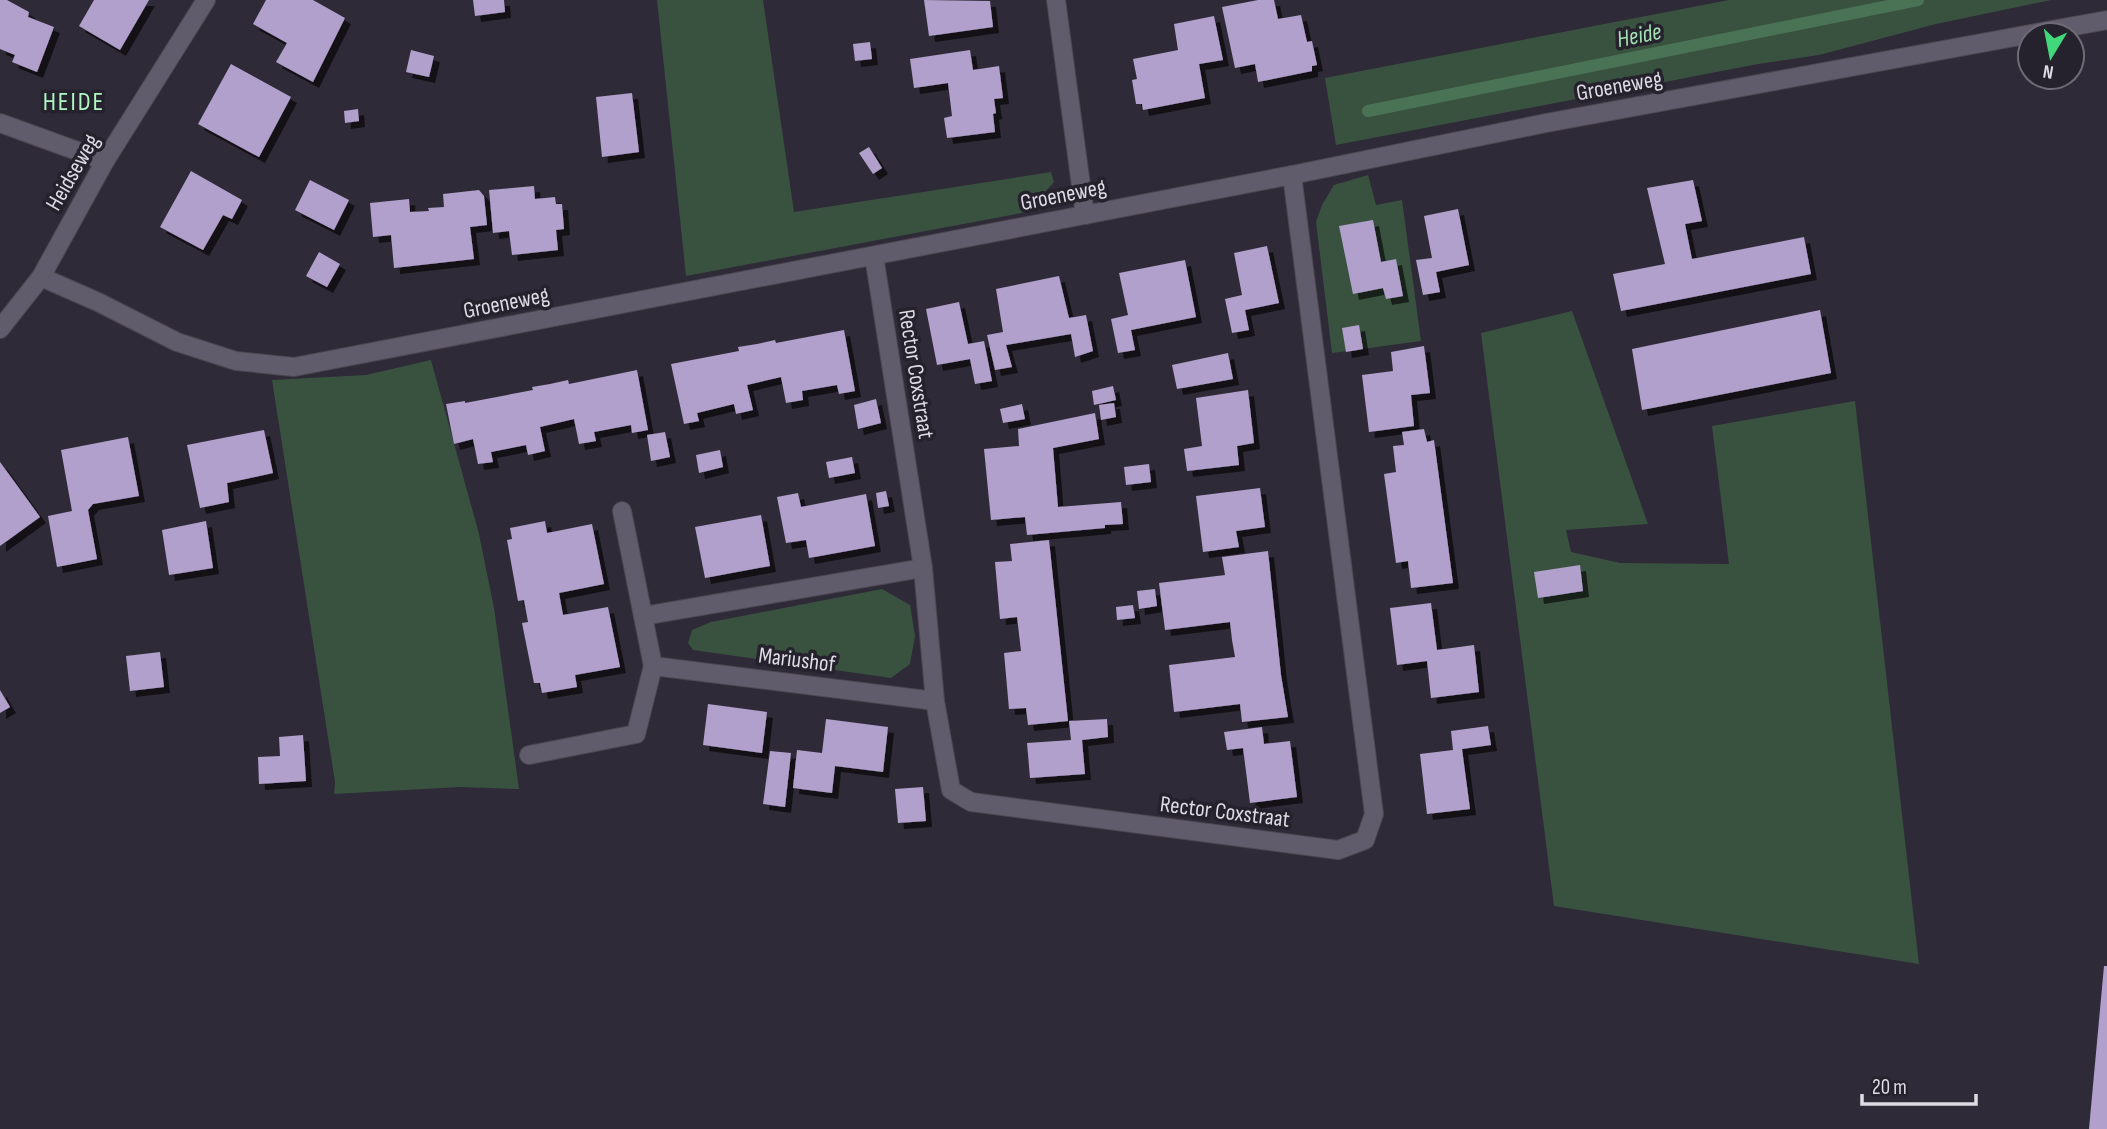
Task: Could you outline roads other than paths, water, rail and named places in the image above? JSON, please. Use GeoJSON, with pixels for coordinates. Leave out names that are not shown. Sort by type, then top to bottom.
{"type":"FeatureCollection","features":[{"type":"Feature","properties":{"kind":"street","name":"Heidseweg"},"geometry":{"type":"LineString","coordinates":[[0,329],[41,277],[105,161],[206,0]]}},
{"type":"Feature","properties":{"kind":"street"},"geometry":{"type":"LineString","coordinates":[[1056,0],[1085,215]]}},
{"type":"Feature","properties":{"kind":"street","name":"Groeneweg"},"geometry":{"type":"LineString","coordinates":[[41,277],[177,342],[236,361],[294,367],[1292,175],[1546,123],[2107,20]]}},
{"type":"Feature","properties":{"kind":"street"},"geometry":{"type":"LineString","coordinates":[[0,123],[105,161]]}},
{"type":"Feature","properties":{"kind":"street","name":"Rector Coxstraat"},"geometry":{"type":"LineString","coordinates":[[874,256],[923,568],[935,701],[951,790],[971,802],[1338,850],[1365,840],[1374,814],[1292,175]]}},
{"type":"Feature","properties":{"kind":"street"},"geometry":{"type":"LineString","coordinates":[[529,755],[636,734],[653,666],[622,511]]}},
{"type":"Feature","properties":{"kind":"street"},"geometry":{"type":"LineString","coordinates":[[643,616],[923,568]]}},
{"type":"Feature","properties":{"kind":"street","name":"Mariushof"},"geometry":{"type":"LineString","coordinates":[[653,666],[935,701]]}},
{"type":"Feature","properties":{"kind":"waterway","name":"Heide"},"geometry":{"type":"LineString","coordinates":[[1368,111],[1918,0]]}},
{"type":"Feature","properties":{"kind":"district","name":"HEIDE"},"geometry":{"type":"Point","coordinates":[74,101]}}]}
